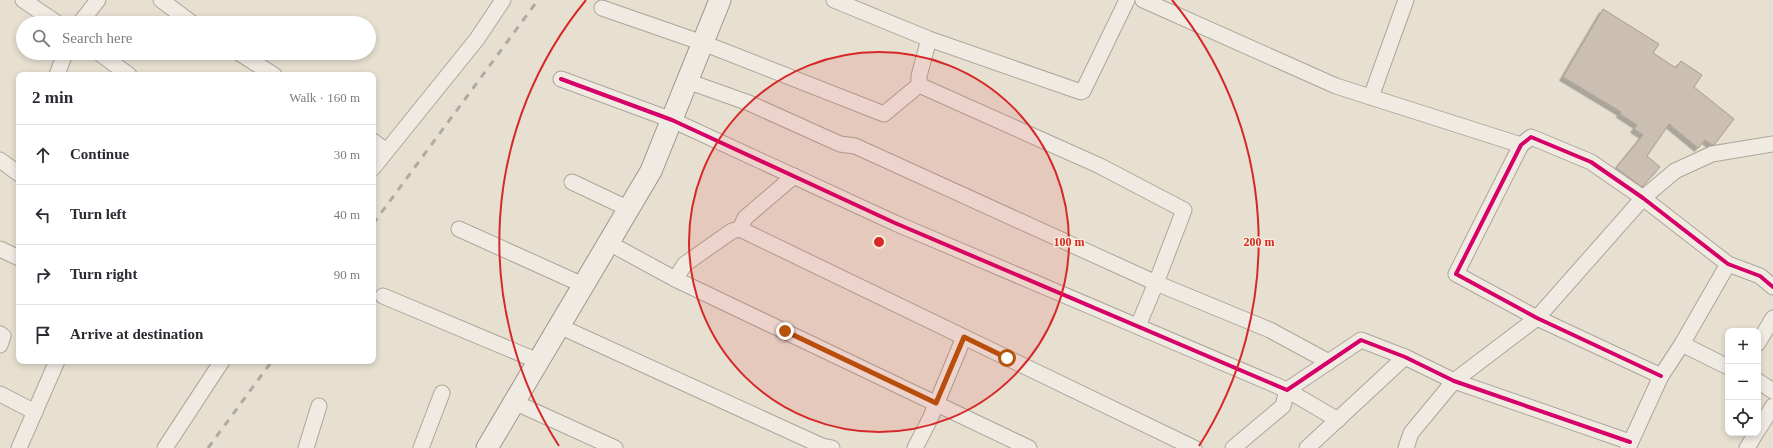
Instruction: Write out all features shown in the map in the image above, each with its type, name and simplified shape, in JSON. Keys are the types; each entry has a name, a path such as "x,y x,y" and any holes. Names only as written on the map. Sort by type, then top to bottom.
{"street":[{"path":"23,0 47,16"},
{"path":"85,16 98,0"},
{"path":"161,0 183,16"},
{"path":"376,164 477,39 503,0"},
{"path":"487,448 651,171 720,0"},
{"path":"834,0 929,39 1083,91 1127,0"},
{"path":"1143,0 1336,86 1520,145"},
{"path":"1371,97 1406,0"},
{"path":"602,8 703,43 884,114 919,85"},
{"path":"919,85 918,76 929,39"},
{"path":"58,72 62,60"},
{"path":"109,60 125,72"},
{"path":"249,60 269,72"},
{"path":"561,79 672,120 895,223 1287,390 1338,420"},
{"path":"688,81 749,103 840,144 855,146 1156,283 1270,330 1329,362"},
{"path":"919,85 1100,166 1184,210 1138,326"},
{"path":"1661,376 1537,318 1456,274 1520,145 1531,137 1591,162 1643,198 1728,264 1760,276 1773,287"},
{"path":"376,143 386,151"},
{"path":"1406,448 1411,433 1454,382 1537,318 1643,198 1675,171 1712,154 1773,144"},
{"path":"0,160 16,172"},
{"path":"740,229 745,218 794,176"},
{"path":"572,182 629,209"},
{"path":"459,228 583,285"},
{"path":"675,279 685,264 732,231 740,229 1194,448"},
{"path":"608,243 675,279 1029,448"},
{"path":"0,249 16,257"},
{"path":"1233,448 1284,406 1287,390 1362,340 1405,358 1454,382 1629,445 1661,376 1682,344 1728,264"},
{"path":"383,296 538,361"},
{"path":"1761,337 1773,318"},
{"path":"559,326 825,447"},
{"path":"0,334 3,336 0,345"},
{"path":"915,448 930,419 964,337"},
{"path":"1682,344 1725,366"},
{"path":"1307,448 1405,358"},
{"path":"19,448 56,364"},
{"path":"165,448 220,364"},
{"path":"1761,383 1773,392"},
{"path":"422,448 442,393"},
{"path":"0,394 35,412"},
{"path":"514,402 615,448"},
{"path":"306,448 319,406"},
{"path":"1761,425 1773,406"},
{"path":"1747,448 1754,436"}],"building":[{"path":"1603,9 1659,44 1653,53 1676,68 1681,61 1702,75 1694,87 1734,119 1714,145 1705,140 1698,148 1669,124 1647,156 1660,167 1642,187 1616,168 1643,135 1634,129 1637,125 1620,114 1621,112 1563,77"}],"railway":[{"path":"376,220 538,0"},
{"path":"208,448 270,364"}],"cycle path":[{"path":"561,79 672,120 895,223 1287,390 1361,340 1405,357 1454,381 1630,442"},
{"path":"1661,376 1537,318 1456,274 1521,145 1531,137 1591,162 1643,198 1728,264 1760,276 1773,287"}],"route":[{"path":"785,331 936,403 964,337 1007,358"}]}
